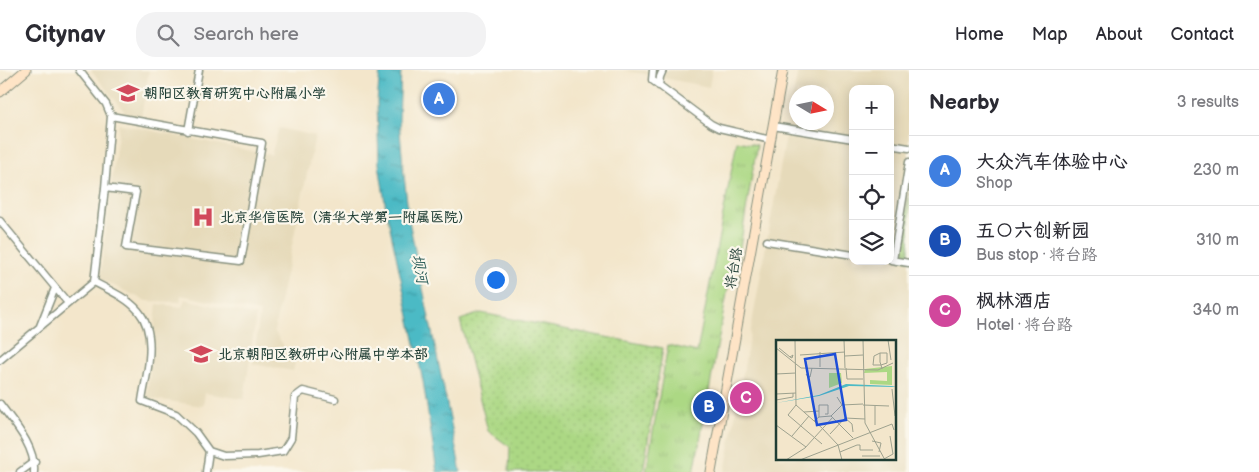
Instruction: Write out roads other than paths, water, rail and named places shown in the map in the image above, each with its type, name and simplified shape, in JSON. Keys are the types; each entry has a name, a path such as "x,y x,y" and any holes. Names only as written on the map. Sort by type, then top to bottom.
{"main road":[{"path":"0,92 26,70"},
{"name":"将台路","path":"711,472 783,70"}],"street":[{"path":"0,360 94,282 111,116 106,104 79,70"},
{"path":"188,131 199,70"},
{"path":"653,70 652,80 711,124 720,128 771,140"},
{"path":"659,86 663,70"},
{"path":"105,188 136,192 126,247 241,261 262,143 111,116"},
{"path":"773,126 849,138"},
{"path":"894,146 909,148"},
{"path":"894,248 909,162"},
{"path":"0,221 68,304"},
{"path":"767,241 849,254"},
{"path":"894,260 909,264"},
{"path":"94,282 124,297 142,313 150,332 149,359 142,400 176,414 196,434 208,451 224,456 283,452 291,438 295,397 304,391 335,399"},
{"path":"39,329 55,288"},
{"path":"0,404 30,448 35,462 34,472"},
{"path":"206,472 208,451"},
{"path":"20,472 35,462"}],"water":[{"path":"380,70 401,70 399,120 409,221 461,472 437,472 423,381 386,209 379,164 377,102"}],"place":[{"name":"朝阳区教育研究中心附属小学","path":"128,93"},
{"name":"大众汽车体验中心","path":"439,99"},
{"name":"北京华信医院（清华大学第一附属医院）","path":"203,217"},
{"name":"北京朝阳区教研中心附属中学本部","path":"201,354"},
{"name":"枫林酒店","path":"746,398"},
{"name":"五〇六创新园","path":"709,407"}],"water label":[{"name":"坝河","path":"420,269"}]}
